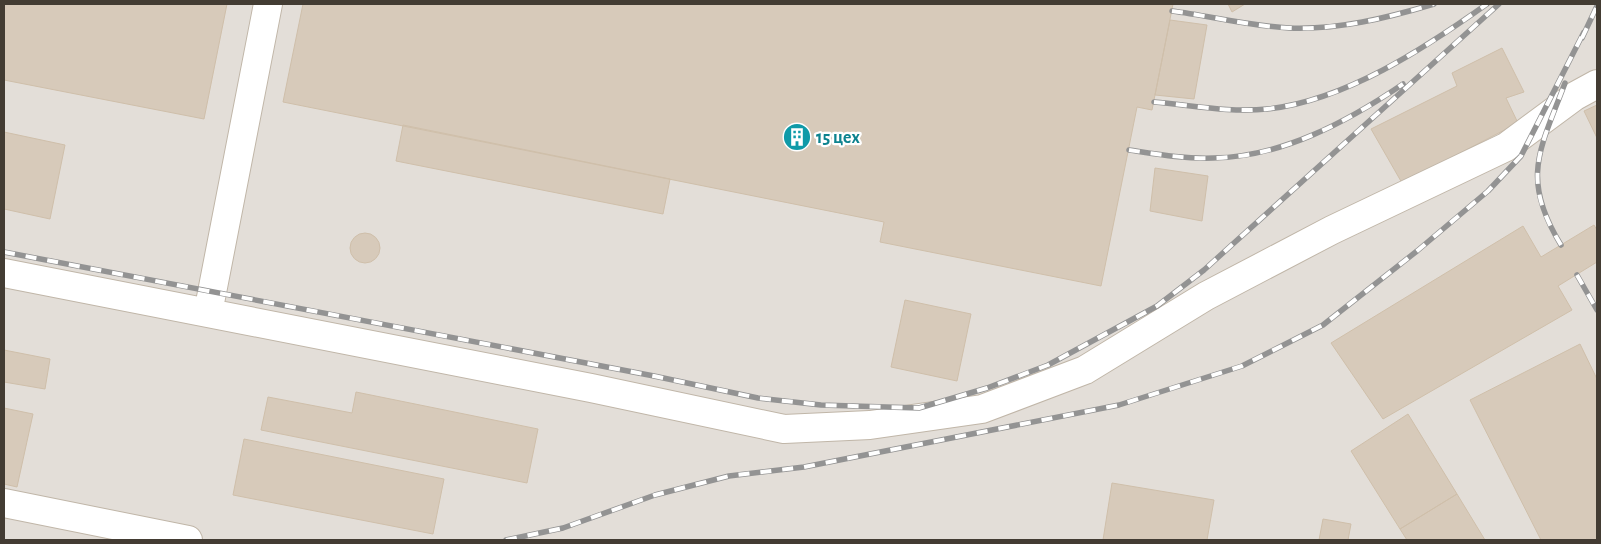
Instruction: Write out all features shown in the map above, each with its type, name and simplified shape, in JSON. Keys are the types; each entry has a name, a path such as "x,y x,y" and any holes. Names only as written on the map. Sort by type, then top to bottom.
{"lane":[{"path":"208,313 268,4"},
{"path":"4,273 591,388 784,429 870,425 982,409 1085,370 1206,296 1332,230 1506,147 1574,96 1597,84"},
{"path":"4,504 188,540"}],"shaded area":[{"path":"4,4 1597,4 1597,540 4,540"}],"building":[{"path":"4,4 227,4 204,119 4,80"},
{"name":"15 цех","path":"303,4 1173,4 1152,110 1137,107 1101,286 880,242 884,222 283,102"},
{"path":"1228,4 1245,4 1232,12"},
{"path":"1170,20 1207,25 1194,99 1155,95"},
{"path":"1502,48 1524,92 1506,98 1518,123 1402,183 1371,129 1457,86 1452,73"},
{"path":"1597,105 1597,138 1584,111"},
{"path":"403,125 670,179 663,214 396,161"},
{"path":"4,132 65,145 50,219 4,209"},
{"path":"1155,168 1208,176 1202,221 1150,211"},
{"path":"1594,225 1597,230 1597,262 1558,286 1572,310 1383,419 1331,343 1523,226 1541,257"},
{"path":"365,233 376,237 380,248 376,259 365,263 354,259 350,248 354,237"},
{"path":"905,300 971,314 957,381 891,367"},
{"path":"1580,344 1597,379 1597,540 1541,540 1470,400"},
{"path":"4,350 50,359 45,389 4,382"},
{"path":"356,392 538,429 527,483 261,430 268,397 352,413"},
{"path":"4,408 33,414 17,487 4,484"},
{"path":"1408,414 1457,494 1400,529 1351,451"},
{"path":"244,439 444,479 433,534 233,495"},
{"path":"1112,483 1214,500 1207,540 1103,540"},
{"path":"1457,494 1485,540 1407,540 1400,529"},
{"path":"1323,519 1351,524 1348,540 1319,540"}],"railway":[{"path":"1172,11 1260,25 1307,28 1362,22 1434,4"},
{"path":"1154,102 1253,110 1296,104 1355,84 1383,70 1437,38 1487,4"},
{"path":"4,252 654,376 758,398 821,405 919,408 987,388 1048,365 1157,306 1204,270 1499,4"},
{"path":"1582,38 1597,6"},
{"path":"506,540 563,528 655,495 729,476 804,467 1119,405 1242,366 1323,325 1417,251 1488,191 1521,156 1584,32"},
{"path":"1561,245 1548,222 1541,201 1538,164 1548,127 1565,83"},
{"path":"1129,150 1191,158 1239,156 1264,151 1289,144 1336,124 1403,84"},
{"path":"1577,275 1597,310"}],"place":[{"name":"15 цех","path":"797,137"}]}
